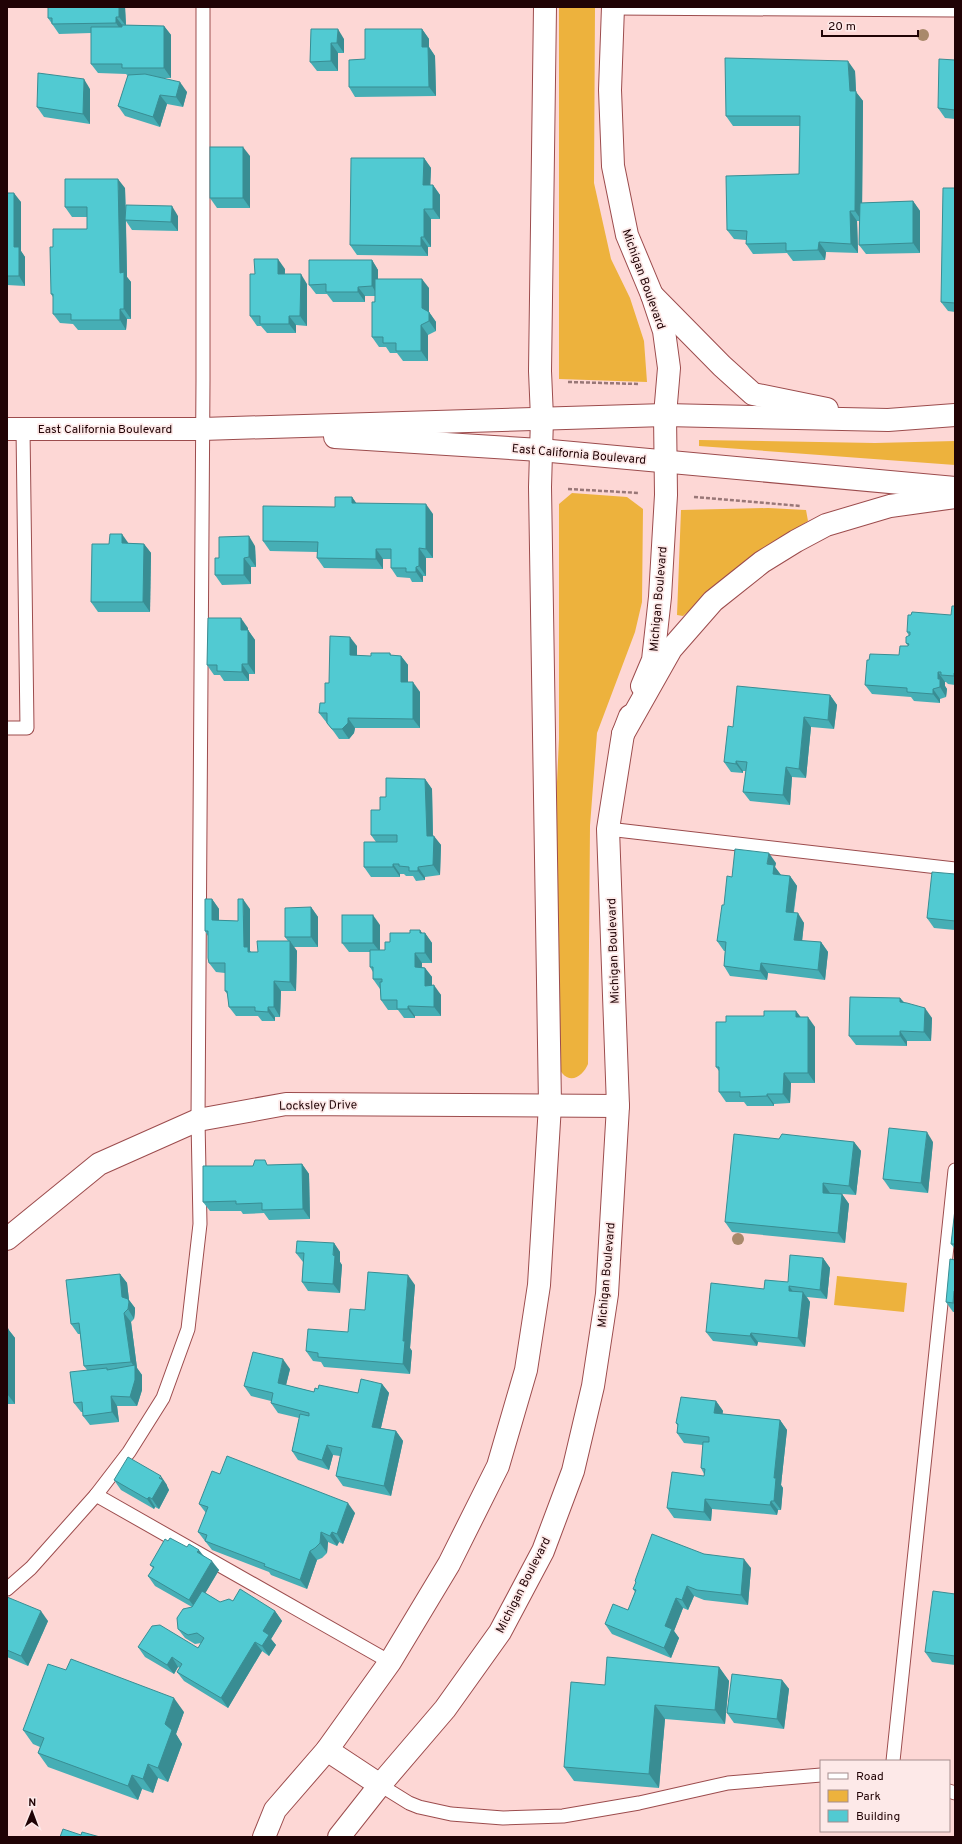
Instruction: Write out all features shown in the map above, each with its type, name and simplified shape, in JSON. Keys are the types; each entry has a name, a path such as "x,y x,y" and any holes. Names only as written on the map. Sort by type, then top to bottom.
{"street":[{"path":"264,1837 275,1810 326,1750 390,1662 449,1564 498,1466 526,1370 539,1285 550,1105 540,450 542,418 540,371 545,7"},
{"name":"Michigan Boulevard","path":"339,1837 380,1785 445,1709 500,1632 543,1551 573,1471 593,1386 607,1294 618,1106 608,829 623,734 653,660 660,597 666,462 665,415 669,368 664,331 652,296 626,235 613,166 610,90 613,8"},
{"path":"652,296 722,366 753,394 892,420 955,415"},
{"name":"East California Boulevard","path":"15,429 202,429 665,415 892,420"},
{"name":"East California Boulevard","path":"202,429 540,450 955,488"},
{"path":"623,734 671,649 713,601 762,562 826,525 890,506 955,497"},
{"name":"Locksley Drive","path":"7,1239 100,1164 198,1120 286,1104 618,1106"},
{"path":"326,1750 380,1785"}],"lane":[{"path":"7,1589 31,1568 96,1495 128,1452 163,1398 188,1329 200,1224 198,1120 203,7"},
{"path":"613,8 955,10"},
{"path":"7,728 27,728 15,429"},
{"path":"608,829 955,869"},
{"path":"893,1760 955,1170"},
{"path":"96,1495 390,1662"},
{"path":"380,1785 409,1803 419,1807 451,1814 503,1818 563,1816 639,1803 728,1783 820,1775"}],"path":[{"path":"565,382 640,384"},
{"path":"561,488 645,493"},
{"path":"689,497 802,506"}],"green space":[{"path":"559,7 595,7 594,183 611,259 630,298 644,341 647,382 559,379"},
{"path":"699,440 875,443 955,441 955,465 699,446"},
{"path":"572,493 627,497 643,509 642,602 635,632 597,733 590,826 588,1064 581,1074 577,1077 570,1078 562,1073 558,1064 555,825 559,739 559,504"},
{"path":"768,508 806,510 808,521 729,576 683,616 677,615 681,510"},
{"path":"837,1276 907,1283 904,1312 834,1305"}],"building":[{"path":"48,7 119,7 119,17 116,17 116,23 52,24 52,18 48,18"},
{"path":"122,25 164,26 164,68 122,68 122,64 91,64 91,27 122,27"},
{"path":"311,29 338,29 337,43 331,43 331,61 310,62"},
{"path":"365,29 422,29 422,47 428,47 429,87 349,87 349,60 365,59"},
{"path":"725,58 848,61 850,91 856,91 855,211 850,211 851,244 819,242 818,250 786,251 786,243 746,244 747,231 727,230 726,176 799,174 800,116 726,116"},
{"path":"939,59 955,60 955,110 938,108"},
{"path":"38,73 84,79 83,114 37,107"},
{"path":"145,74 180,82 176,97 160,95 153,117 118,106 128,75"},
{"path":"210,147 243,147 243,198 210,198"},
{"path":"351,158 424,158 423,185 433,185 433,209 424,209 424,237 421,237 421,246 350,245"},
{"path":"65,179 118,179 120,273 124,272 124,309 120,309 120,320 71,320 71,314 53,314 50,247 53,247 53,229 87,229 87,207 65,207"},
{"path":"943,188 955,188 955,303 941,302"},
{"path":"7,193 14,193 14,247 19,247 19,276 7,276"},
{"path":"913,201 913,243 859,245 860,203"},
{"path":"126,205 172,206 171,222 125,220"},
{"path":"254,259 278,259 278,274 301,274 300,316 289,316 289,324 260,324 260,316 250,316 250,274 255,274"},
{"path":"309,260 372,260 372,286 358,287 358,292 326,292 326,284 309,285"},
{"path":"375,279 422,279 422,308 429,312 429,321 421,325 421,351 396,351 396,343 383,343 383,337 372,337 372,302 375,302"},
{"path":"335,497 352,497 352,503 426,504 426,549 419,548 419,566 416,567 416,572 406,572 406,568 391,568 391,549 376,549 376,559 317,558 318,542 263,541 263,506 335,507"},
{"path":"110,534 122,534 122,543 144,544 143,602 91,602 92,544 109,544"},
{"path":"249,536 249,557 244,558 244,575 215,575 215,558 219,558 219,537"},
{"path":"952,606 955,606 954,676 941,675 941,672 938,672 940,687 933,689 933,694 907,692 907,688 865,685 867,660 869,660 870,654 899,655 900,646 908,646 909,644 906,643 906,637 910,635 910,632 907,632 908,615 911,615 912,612 951,615"},
{"path":"208,618 241,618 241,630 248,630 248,664 242,664 242,672 217,671 217,665 207,665"},
{"path":"330,636 350,637 350,655 371,656 371,653 390,653 390,655 401,656 401,682 413,682 413,719 348,718 348,723 342,729 332,729 327,723 327,713 319,713 320,703 325,703 325,683 329,683"},
{"path":"737,686 830,695 828,720 804,717 799,769 786,767 783,795 743,792 747,762 736,761 736,764 724,762 728,726 733,727"},
{"path":"386,778 425,779 427,836 434,836 433,865 418,867 418,871 409,871 409,867 399,866 399,864 393,864 393,867 364,867 364,842 397,842 397,835 371,835 371,810 380,810 380,797 386,797"},
{"path":"735,849 769,853 767,864 774,865 773,874 790,876 786,912 798,913 794,940 821,942 818,970 761,963 760,971 724,966 726,942 717,941 722,905 724,905 727,876 732,877"},
{"path":"932,872 955,874 955,921 927,918"},
{"path":"205,899 212,899 212,920 238,921 238,899 243,899 244,947 248,947 248,952 258,952 257,941 290,941 290,982 274,981 274,1007 268,1007 268,1012 255,1011 255,1007 229,1007 227,991 225,991 225,963 209,963 208,931 205,931"},
{"path":"311,907 311,937 285,937 285,908"},
{"path":"342,915 373,915 373,943 342,943"},
{"path":"410,930 420,930 420,933 425,933 425,953 415,953 415,967 425,968 425,986 434,985 434,1007 408,1006 408,1009 397,1009 397,1000 381,1000 380,982 382,982 382,979 373,979 373,967 370,967 370,950 385,950 385,942 390,942 390,933 410,933"},
{"path":"850,997 900,998 900,1002 925,1008 924,1032 900,1031 900,1036 849,1036"},
{"path":"764,1011 796,1011 796,1017 808,1017 808,1073 784,1073 783,1094 740,1097 740,1092 719,1092 719,1067 716,1067 716,1022 726,1022 726,1016 764,1016"},
{"path":"889,1128 927,1132 921,1183 883,1179"},
{"path":"734,1134 779,1139 782,1134 854,1142 849,1186 823,1183 823,1193 842,1194 838,1233 725,1222"},
{"path":"255,1160 265,1160 267,1165 302,1164 303,1209 262,1210 262,1203 236,1204 236,1201 203,1202 203,1166 253,1166"},
{"path":"955,1209 955,1244 951,1244"},
{"path":"297,1241 334,1243 333,1255 335,1256 333,1284 302,1282 304,1253 296,1253"},
{"path":"790,1255 823,1258 820,1290 789,1286 789,1291 803,1292 798,1338 751,1333 750,1336 706,1332 711,1283 764,1289 765,1280 788,1282"},
{"path":"950,1259 955,1260 955,1291 953,1303 946,1302"},
{"path":"368,1272 408,1275 403,1341 405,1341 403,1364 318,1357 318,1353 306,1351 308,1329 348,1332 350,1309 365,1310"},
{"path":"120,1274 122,1297 128,1299 129,1302 128,1309 124,1313 131,1362 84,1366 79,1323 71,1324 66,1280"},
{"path":"8,1329 8,1395 7,1395"},
{"path":"253,1352 283,1359 278,1383 314,1392 315,1388 318,1389 319,1385 358,1393 361,1379 382,1384 372,1427 396,1431 384,1486 336,1476 342,1448 327,1445 322,1460 292,1451 300,1414 309,1416 309,1413 271,1403 273,1393 244,1386"},
{"path":"135,1365 135,1380 130,1397 111,1396 112,1412 83,1416 82,1402 74,1403 70,1372 107,1368 107,1370"},
{"path":"681,1397 716,1401 714,1413 780,1420 774,1478 776,1478 774,1501 771,1501 770,1505 705,1499 704,1512 667,1508 672,1472 704,1476 705,1469 701,1468 703,1442 709,1442 709,1437 677,1433 678,1424 676,1423"},
{"path":"227,1456 348,1503 337,1534 332,1532 330,1536 321,1532 320,1543 310,1551 300,1580 264,1566 265,1564 205,1541 207,1535 198,1532 208,1507 199,1504 212,1471 220,1474"},
{"path":"128,1457 161,1476 159,1478 163,1480 152,1499 149,1497 147,1499 114,1480"},
{"path":"652,1534 704,1554 744,1559 741,1595 697,1590 687,1586 682,1600 676,1598 665,1626 672,1629 664,1648 605,1624 613,1604 628,1610 636,1590 633,1589 636,1582 635,1581"},
{"path":"170,1538 187,1547 189,1544 199,1550 197,1552 212,1561 189,1600 148,1576 154,1567 150,1565 165,1539 168,1541"},
{"path":"240,1589 275,1611 263,1631 269,1635 262,1646 255,1642 221,1698 177,1672 182,1664 172,1657 167,1665 138,1647 152,1626 160,1625 198,1648 204,1638 197,1633 188,1635 178,1629 177,1618 183,1609 192,1607 202,1591 220,1602 229,1599 233,1601"},
{"path":"933,1591 955,1594 955,1656 925,1652"},
{"path":"7,1597 41,1611 21,1656 7,1650"},
{"path":"607,1657 719,1667 715,1710 655,1705 649,1774 564,1767 571,1682 605,1685"},
{"path":"71,1659 174,1698 165,1724 172,1730 158,1768 148,1764 143,1779 132,1775 128,1786 38,1753 44,1738 23,1730 48,1664 66,1670"},
{"path":"732,1674 782,1680 777,1719 727,1713"},
{"path":"63,1829 81,1835 82,1832 100,1837 60,1837"}]}
